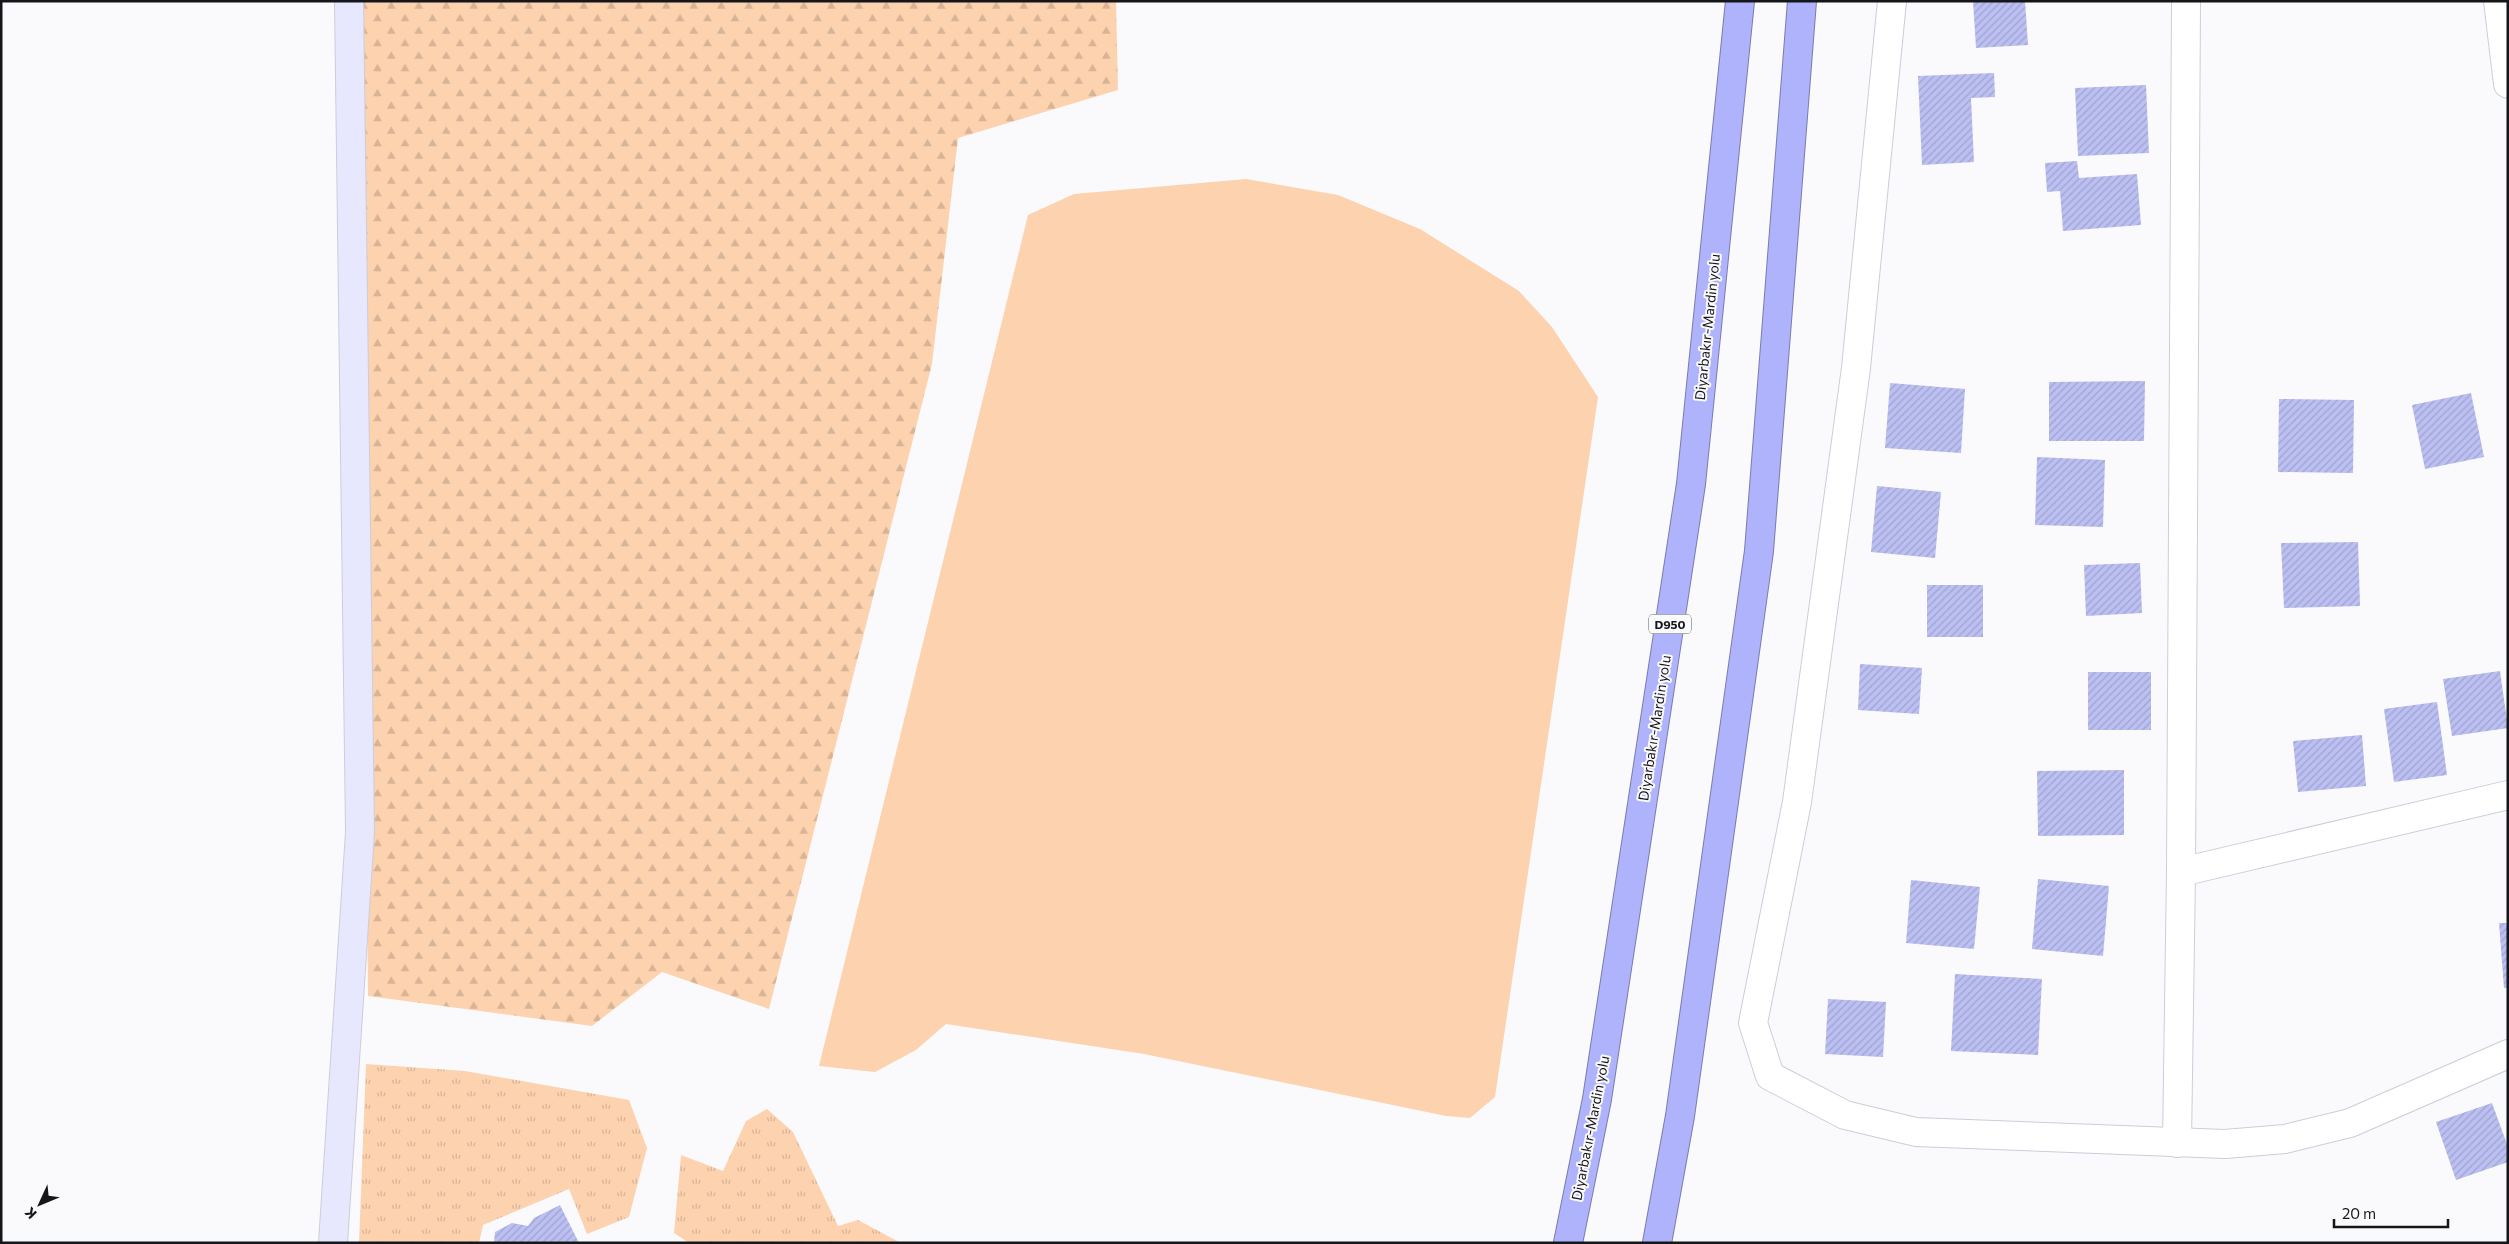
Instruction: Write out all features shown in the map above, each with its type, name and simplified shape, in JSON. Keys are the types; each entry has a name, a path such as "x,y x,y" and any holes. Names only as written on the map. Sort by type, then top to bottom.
{"highway":[{"name":"Diyarbakır-Mardin yolu","path":"1568,1243 1598,1099 1691,484 1740,1"},
{"path":"1657,1243 1680,1116 1759,551 1802,1"}],"street":[{"path":"333,1243 360,832 349,1"},
{"path":"1892,1 1852,397 1797,802 1753,1023 1770,1076 1845,1115 1916,1132 2225,1144 2285,1139 2350,1123 2508,1054"},
{"path":"2177,1143 2182,872 2186,1"},
{"path":"2498,1 2508,84"},
{"path":"2182,872 2508,795"}],"green space":[{"path":"364,1 1116,1 1118,90 958,138 932,364 769,1009 662,972 592,1026 368,996 359,76"},
{"path":"1246,179 1338,195 1420,229 1519,291 1552,327 1598,397 1495,1097 1470,1118 1446,1116 1144,1054 946,1024 916,1050 875,1072 819,1066 1028,215 1074,194"},
{"path":"366,1064 465,1071 629,1100 647,1148 629,1217 587,1234 569,1189 483,1225 479,1243 359,1243"},
{"path":"767,1109 793,1132 838,1226 858,1220 901,1243 689,1243 674,1233 681,1155 723,1171 746,1121"}],"building":[{"path":"1973,1 2025,1 2028,45 1976,48"},
{"path":"1994,73 1995,97 1971,98 1974,162 1922,165 1918,76"},
{"path":"2146,85 2149,153 2078,156 2075,88"},
{"path":"2077,161 2079,178 2137,174 2141,225 2063,231 2060,191 2047,192 2045,163"},
{"path":"2145,381 2144,441 2049,441 2049,382"},
{"path":"1890,383 1965,389 1961,453 1885,448"},
{"path":"2471,393 2484,457 2425,469 2412,405"},
{"path":"2279,399 2354,400 2353,473 2278,472"},
{"path":"2037,457 2105,460 2103,527 2035,525"},
{"path":"1877,486 1941,492 1935,558 1871,552"},
{"path":"2358,542 2360,606 2284,608 2281,543"},
{"path":"2140,563 2142,613 2086,616 2084,565"},
{"path":"1927,585 1983,585 1983,637 1927,637"},
{"path":"1860,664 1922,668 1919,714 1858,710"},
{"path":"2500,671 2508,728 2452,736 2443,679"},
{"path":"2088,672 2151,672 2151,730 2088,730"},
{"path":"2437,702 2447,775 2394,782 2384,709"},
{"path":"2362,735 2366,786 2298,792 2293,741"},
{"path":"2124,770 2124,835 2038,836 2037,771"},
{"path":"2038,879 2109,886 2103,956 2032,949"},
{"path":"1911,880 1980,887 1974,949 1906,943"},
{"path":"2499,923 2508,923 2508,988 2504,988"},
{"path":"1955,974 2042,979 2038,1055 1951,1051"},
{"path":"1828,999 1886,1002 1883,1057 1825,1054"},
{"path":"2492,1103 2508,1147 2508,1162 2456,1180 2436,1122"},
{"path":"560,1205 579,1243 494,1243 495,1232 512,1223 528,1226 534,1218"}]}
